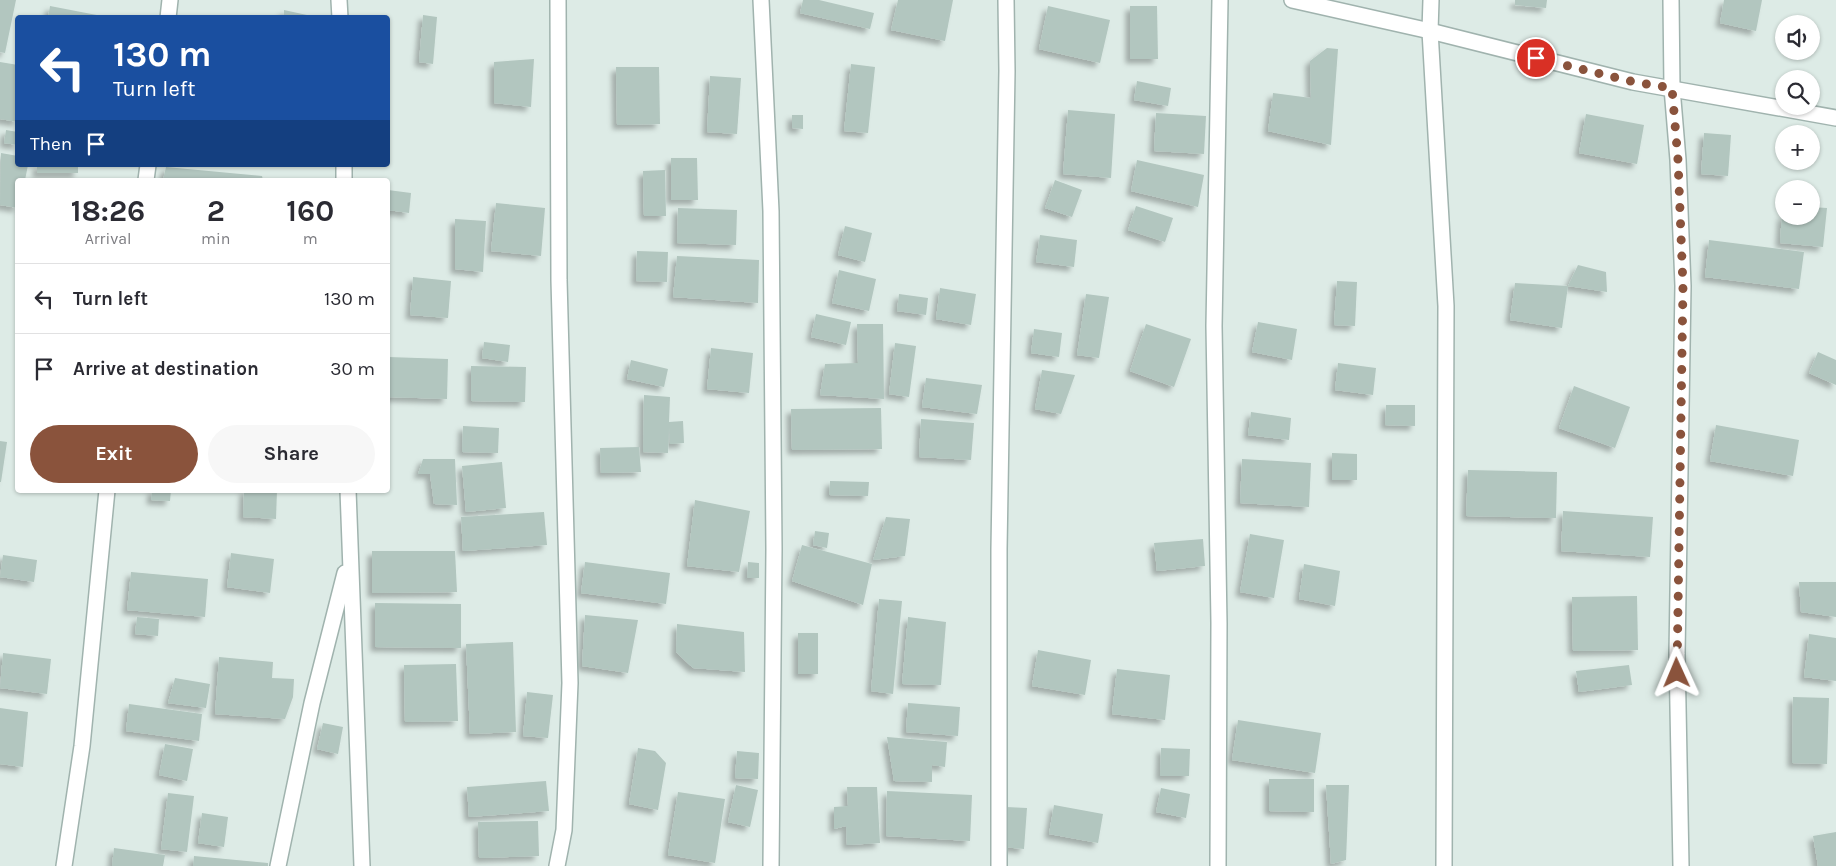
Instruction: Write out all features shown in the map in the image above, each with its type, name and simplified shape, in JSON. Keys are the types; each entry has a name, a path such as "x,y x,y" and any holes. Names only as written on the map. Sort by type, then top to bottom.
{"street":[{"path":"168,15 170,0"},
{"path":"339,0 340,15"},
{"path":"558,0 559,280 570,683 564,830 558,866"},
{"path":"761,0 771,211 774,549 771,866"},
{"path":"999,866 1000,549 1007,71 1006,0"},
{"path":"1218,866 1219,623 1214,326 1220,0"},
{"path":"1292,0 1430,31 1598,73 1836,118"},
{"path":"1431,0 1430,31 1446,306 1444,866"},
{"path":"1671,0 1672,88 1678,160 1683,286 1677,654 1681,866"},
{"path":"64,866 82,746 107,493"},
{"path":"348,493 362,866"},
{"path":"278,866 312,703 349,557"}],"building":[{"path":"0,0 16,0 5,53 0,52"},
{"path":"803,0 819,0 874,13 870,29 800,13"},
{"path":"898,0 953,0 945,41 891,30"},
{"path":"1515,0 1547,0 1546,8 1515,5"},
{"path":"1724,0 1762,0 1756,31 1720,23"},
{"path":"50,6 97,15 48,15"},
{"path":"1048,6 1110,20 1100,63 1039,49"},
{"path":"1130,6 1157,6 1158,59 1130,59"},
{"path":"284,10 307,15 284,15"},
{"path":"423,15 437,17 433,64 419,62"},
{"path":"1327,48 1338,49 1331,145 1268,131 1273,93 1311,98 1310,61"},
{"path":"534,59 531,107 494,103 494,62"},
{"path":"0,62 15,64 15,122 0,119"},
{"path":"851,64 875,67 868,133 844,131"},
{"path":"616,67 659,67 660,124 617,125"},
{"path":"710,76 741,78 737,134 707,132"},
{"path":"1137,81 1171,88 1168,106 1134,100"},
{"path":"1068,110 1115,114 1111,178 1063,174"},
{"path":"1156,113 1206,116 1204,154 1154,151"},
{"path":"1586,114 1644,125 1637,164 1579,153"},
{"path":"792,115 803,115 803,129 792,128"},
{"path":"6,130 15,132 15,145 4,143"},
{"path":"1704,133 1731,135 1728,176 1701,174"},
{"path":"1,153 15,155 15,167 28,167 25,178 15,178 15,208 0,205"},
{"path":"671,158 697,158 698,200 671,200"},
{"path":"1137,160 1204,175 1198,207 1131,191"},
{"path":"37,167 78,167 78,173 37,173"},
{"path":"166,167 262,176 262,178 163,178"},
{"path":"665,170 666,216 644,216 643,171"},
{"path":"1055,180 1082,190 1072,217 1045,208"},
{"path":"390,190 411,193 409,213 390,210"},
{"path":"496,203 545,208 541,256 491,251"},
{"path":"1136,206 1173,218 1165,242 1128,230"},
{"path":"678,208 737,210 736,245 677,243"},
{"path":"1820,208 1827,208 1823,247 1780,243 1781,225 1820,225"},
{"path":"455,219 486,221 483,272 455,269"},
{"path":"845,226 872,233 865,262 838,255"},
{"path":"1040,235 1077,240 1074,267 1036,262"},
{"path":"1709,240 1804,252 1799,289 1705,277"},
{"path":"637,251 668,252 667,282 636,281"},
{"path":"677,256 759,260 758,303 673,297"},
{"path":"1578,265 1606,272 1607,292 1568,286"},
{"path":"839,270 876,279 869,311 832,303"},
{"path":"413,277 451,281 448,318 410,315"},
{"path":"1337,281 1357,282 1355,326 1334,325"},
{"path":"1515,283 1568,286 1562,328 1510,320"},
{"path":"940,288 976,294 971,325 936,319"},
{"path":"899,294 928,298 926,315 897,311"},
{"path":"1086,294 1109,297 1099,358 1077,355"},
{"path":"816,314 851,322 846,345 811,337"},
{"path":"1258,322 1297,329 1292,360 1252,352"},
{"path":"857,324 883,324 884,399 820,395 825,364 858,363"},
{"path":"1146,324 1191,339 1174,387 1130,371"},
{"path":"1034,329 1062,333 1059,357 1031,353"},
{"path":"484,342 510,345 508,362 482,358"},
{"path":"895,343 916,346 909,397 889,394"},
{"path":"711,348 753,353 749,393 707,389"},
{"path":"1818,352 1836,360 1836,385 1809,373"},
{"path":"390,357 448,359 447,399 390,397"},
{"path":"631,360 668,369 664,387 627,379"},
{"path":"1338,363 1376,368 1373,395 1335,390"},
{"path":"471,366 526,367 525,402 471,401"},
{"path":"1042,370 1075,375 1061,414 1035,409"},
{"path":"926,378 982,385 977,414 922,407"},
{"path":"1574,386 1630,407 1615,448 1559,428"},
{"path":"644,395 670,397 669,422 683,421 684,443 670,444 669,427 668,453 643,452"},
{"path":"1386,405 1415,405 1415,426 1385,425"},
{"path":"881,408 882,449 792,450 791,409"},
{"path":"1251,412 1291,418 1289,440 1248,435"},
{"path":"921,419 974,423 971,460 919,457"},
{"path":"1716,425 1799,440 1793,476 1710,461"},
{"path":"463,426 499,428 498,453 462,452"},
{"path":"0,441 7,442 1,482 0,482"},
{"path":"639,447 641,472 601,473 600,448"},
{"path":"1332,453 1357,454 1357,480 1332,480"},
{"path":"423,459 455,459 457,505 434,504 430,474 418,474"},
{"path":"1242,459 1311,463 1309,507 1240,503"},
{"path":"502,462 506,508 466,512 462,466"},
{"path":"1468,470 1557,472 1556,518 1466,516"},
{"path":"830,481 869,482 868,496 829,495"},
{"path":"152,493 171,493 170,501 151,500"},
{"path":"244,493 277,493 276,519 243,517"},
{"path":"695,500 750,511 739,572 687,566"},
{"path":"1563,511 1653,517 1650,557 1561,551"},
{"path":"544,512 547,545 463,551 461,517"},
{"path":"886,517 910,519 905,556 873,560"},
{"path":"815,531 829,533 827,548 813,545"},
{"path":"1250,534 1284,540 1274,598 1240,592"},
{"path":"1203,539 1205,566 1157,571 1154,543"},
{"path":"802,545 872,564 863,605 792,581"},
{"path":"372,551 455,551 457,592 372,593"},
{"path":"231,553 274,559 270,593 227,587"},
{"path":"3,555 37,560 34,582 0,577"},
{"path":"585,562 670,573 666,604 581,593"},
{"path":"748,562 759,563 759,578 747,578"},
{"path":"1304,564 1340,571 1335,606 1299,599"},
{"path":"131,572 208,579 205,617 127,610"},
{"path":"1799,582 1836,582 1836,617 1801,612"},
{"path":"1637,596 1638,650 1573,651 1572,597"},
{"path":"879,599 902,601 893,694 871,691"},
{"path":"375,603 461,604 461,648 375,647"},
{"path":"585,615 638,620 628,673 582,666"},
{"path":"137,617 159,619 158,636 135,634"},
{"path":"908,617 946,622 941,685 902,684"},
{"path":"677,624 744,632 745,672 693,668 676,652"},
{"path":"798,633 818,633 818,674 798,674"},
{"path":"1809,634 1836,638 1836,681 1804,677"},
{"path":"513,642 516,732 470,734 466,644"},
{"path":"1038,650 1091,660 1085,695 1032,686"},
{"path":"3,653 51,659 47,694 0,688"},
{"path":"219,657 273,662 272,678 294,679 293,697 285,719 215,714"},
{"path":"456,664 458,721 405,722 404,665"},
{"path":"1629,665 1632,685 1579,692 1576,671"},
{"path":"1117,669 1170,675 1165,720 1112,714"},
{"path":"175,678 210,684 206,708 168,703"},
{"path":"527,692 553,695 548,738 523,736"},
{"path":"1793,697 1829,698 1827,764 1792,763"},
{"path":"908,703 960,707 958,736 906,732"},
{"path":"129,704 202,714 199,741 126,731"},
{"path":"0,708 28,712 23,767 0,764"},
{"path":"1238,720 1321,733 1315,773 1232,760"},
{"path":"323,723 343,727 338,754 317,749"},
{"path":"887,737 947,742 945,767 932,765 932,782 894,781"},
{"path":"165,744 193,749 187,781 159,775"},
{"path":"638,748 655,751 666,763 658,810 629,804"},
{"path":"1161,748 1190,749 1189,776 1160,776"},
{"path":"737,751 759,753 758,779 735,778"},
{"path":"1269,779 1314,779 1314,812 1269,811"},
{"path":"546,781 549,811 469,817 467,787"},
{"path":"736,785 758,790 750,827 728,822"},
{"path":"1326,785 1349,785 1346,860 1331,864"},
{"path":"847,787 877,787 880,843 847,845 846,826 834,829 834,807 848,806"},
{"path":"1161,788 1190,794 1186,818 1156,812"},
{"path":"887,791 972,795 970,841 886,836"},
{"path":"678,792 725,799 715,863 668,855"},
{"path":"168,793 194,796 187,852 161,849"},
{"path":"1054,805 1103,814 1098,843 1049,834"},
{"path":"1006,807 1027,808 1024,849 1003,847"},
{"path":"202,813 228,817 224,847 198,843"},
{"path":"538,821 539,856 479,858 478,822"},
{"path":"1836,832 1836,866 1818,866 1813,836"},
{"path":"114,848 165,855 163,866 112,866"},
{"path":"194,856 268,863 268,866 193,866"}],"route":[{"path":"1536,58 1634,82 1672,88 1678,160 1683,286 1677,673"}]}
